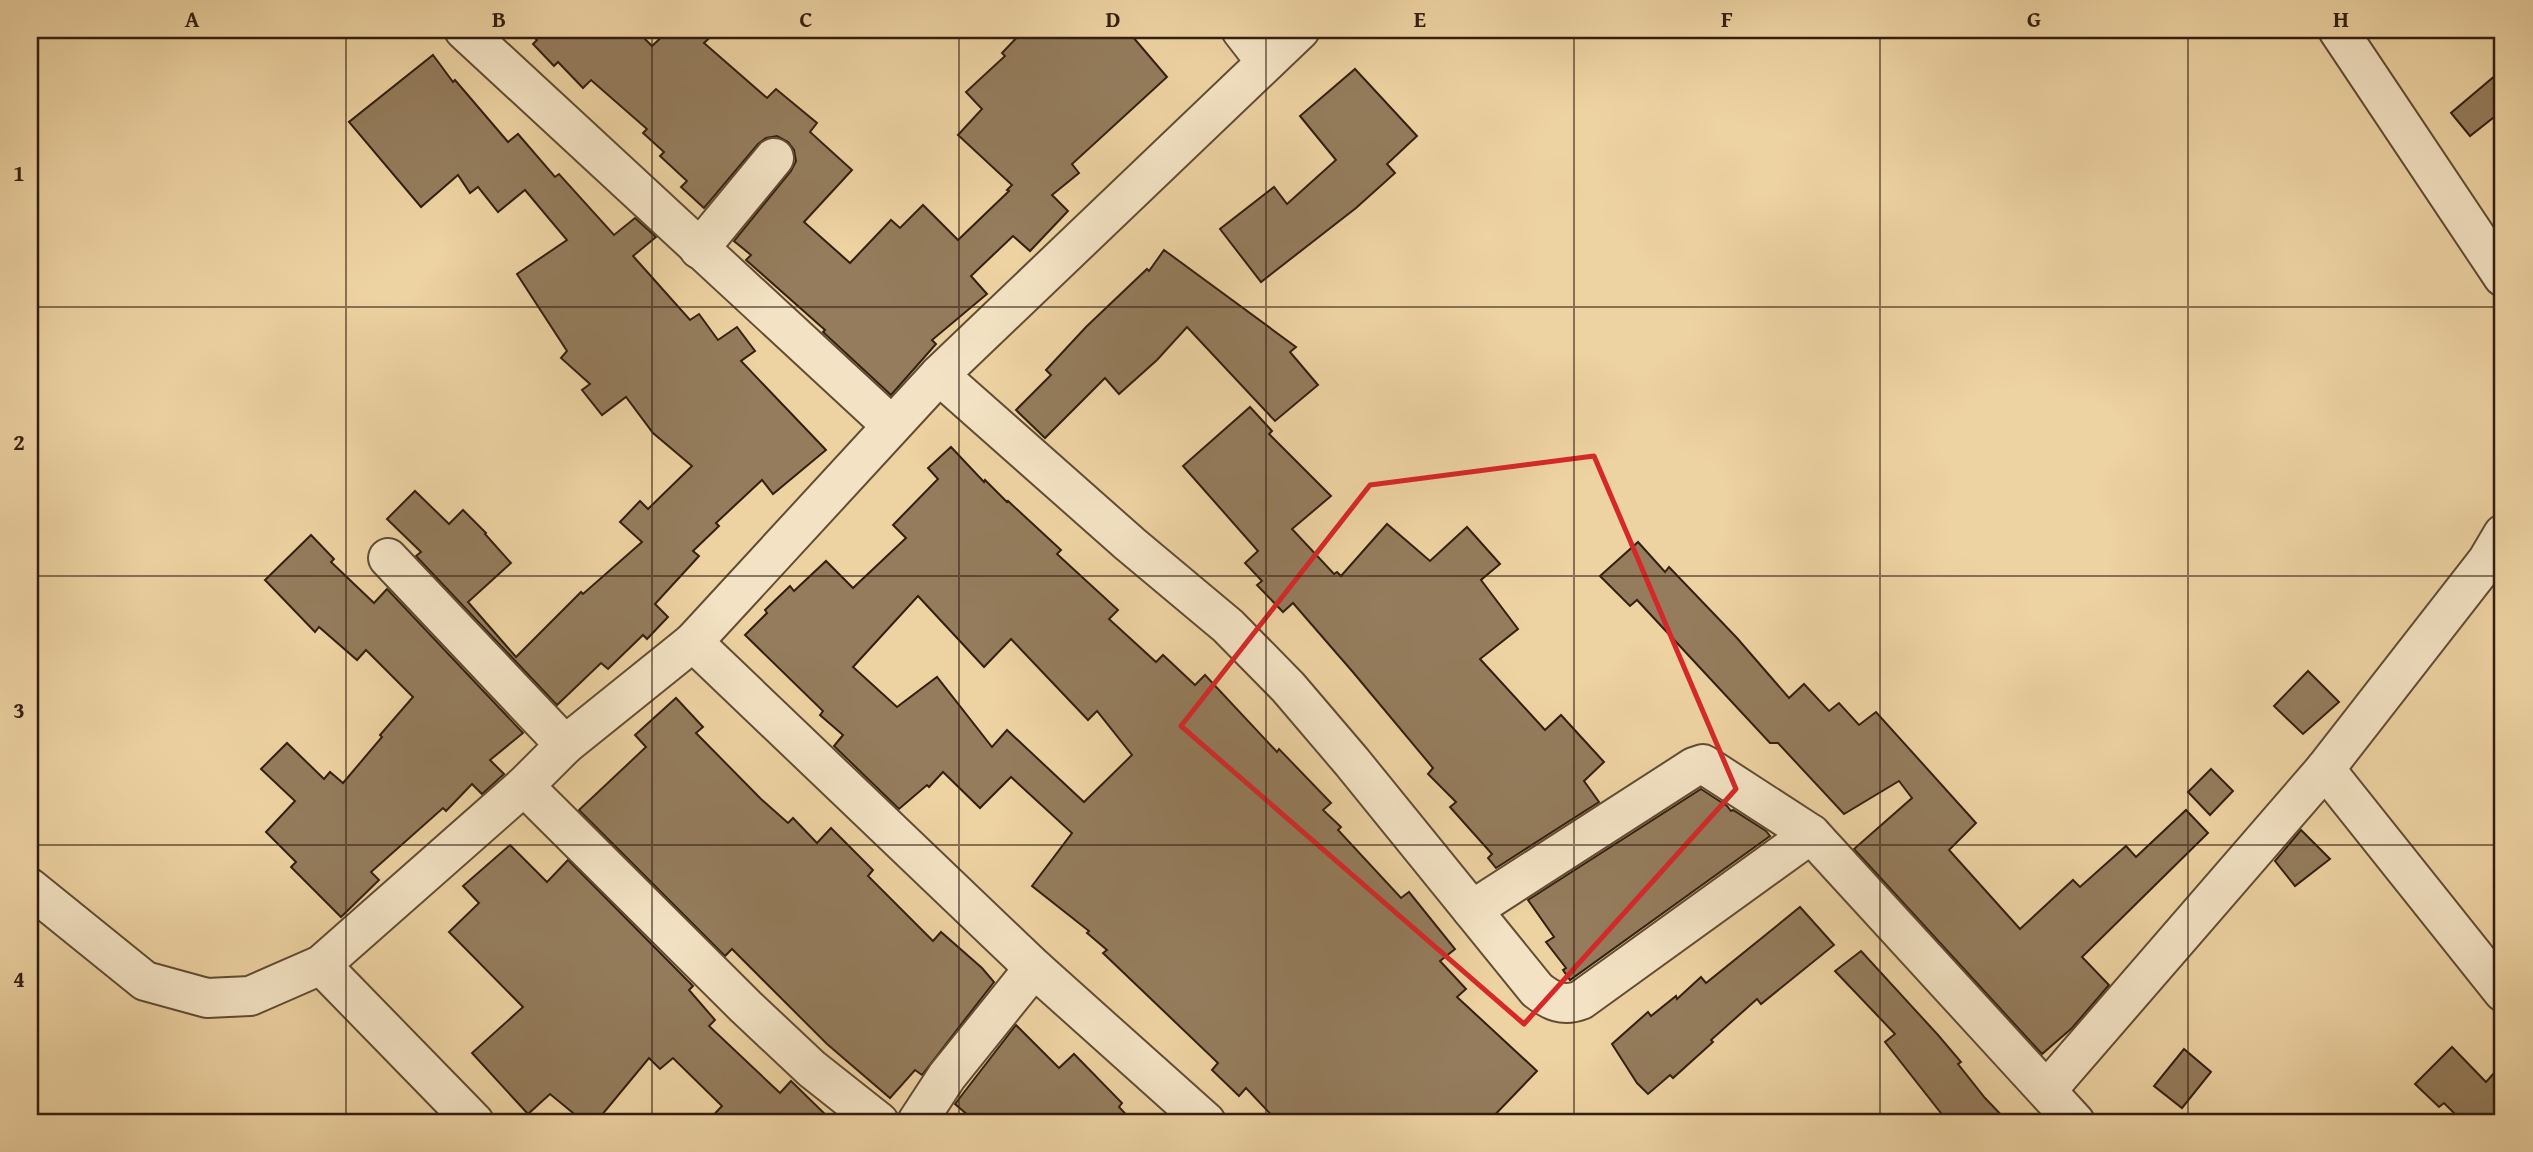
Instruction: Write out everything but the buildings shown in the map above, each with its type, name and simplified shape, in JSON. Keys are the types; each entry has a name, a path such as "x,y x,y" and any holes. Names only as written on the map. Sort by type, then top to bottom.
{"street":[{"path":"464,30 891,425"},
{"path":"1241,30 1265,61"},
{"path":"30,888 145,981 207,998 250,996 321,965 524,786 565,745 693,642 939,375 1300,30"},
{"path":"2338,30 2503,277"},
{"path":"698,249 774,158"},
{"path":"939,375 1129,544 1228,625 1296,697 1537,990 1548,999 1570,1005 1581,1000 1811,834"},
{"path":"2047,1090 2325,769 2487,561 2503,534"},
{"path":"388,558 565,745"},
{"path":"693,642 1034,968 1206,1122"},
{"path":"1472,910 1703,764 1811,834 2075,1122"},
{"path":"2325,769 2503,992"},
{"path":"524,786 811,1069 879,1122"},
{"path":"321,965 474,1122"},
{"path":"917,1122 947,1076 1034,968"}],"highlighted area":[{"path":"1594,456 1736,789 1524,1024 1181,726 1370,485"}]}
